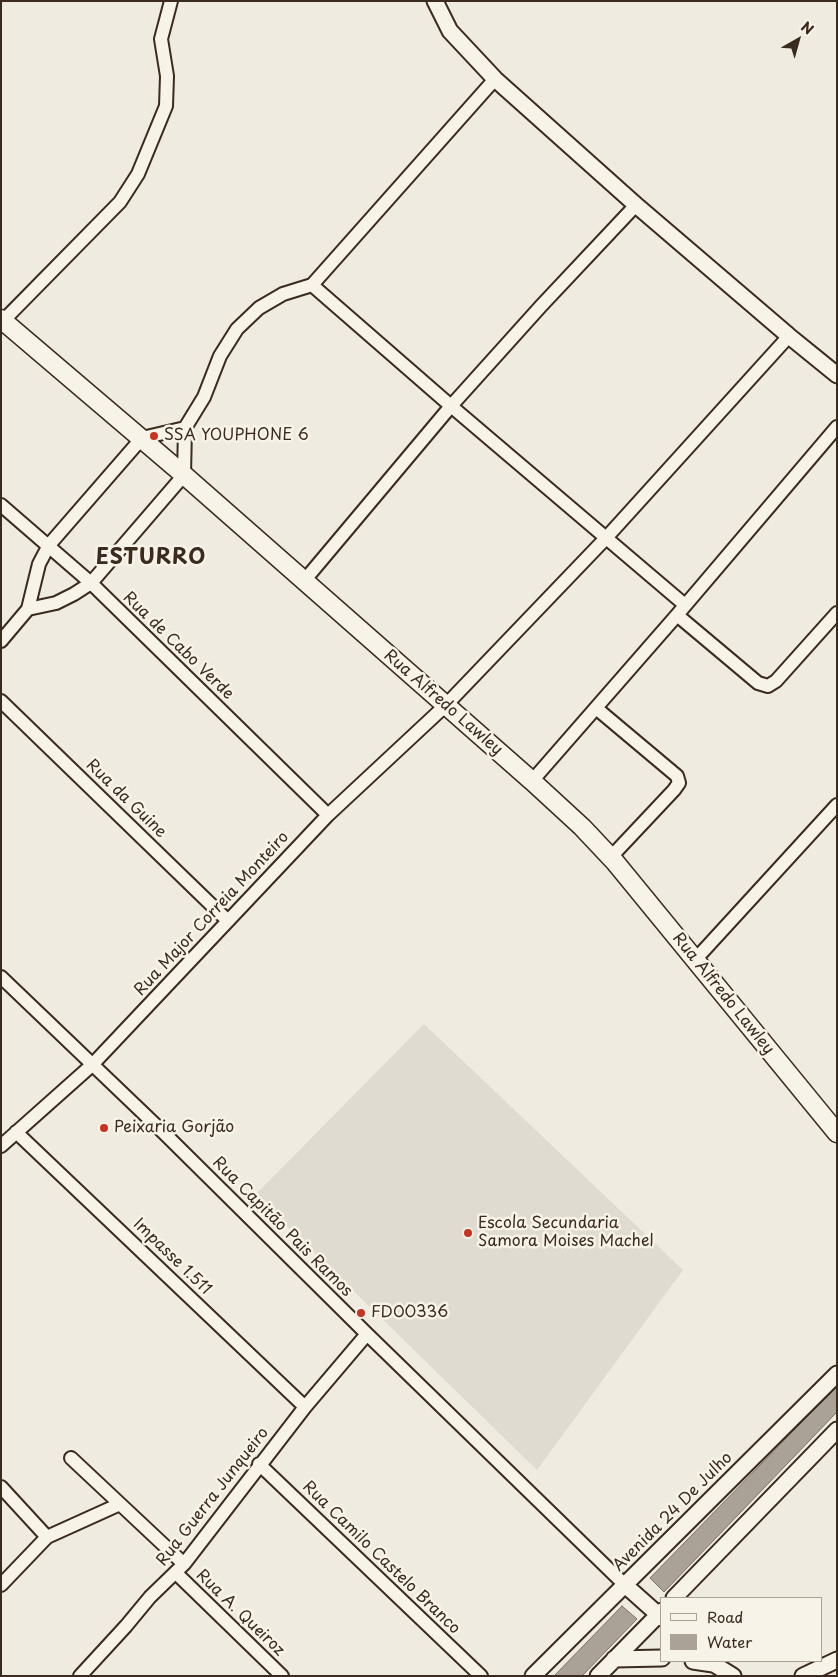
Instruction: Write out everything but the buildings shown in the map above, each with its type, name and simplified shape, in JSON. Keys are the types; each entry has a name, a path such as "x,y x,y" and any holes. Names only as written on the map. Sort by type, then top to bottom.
{"main road":[{"name":"Rua Alfredo Lawley","path":"2,321 142,438 582,827 611,857 837,1133"}],"street":[{"path":"2,321 120,202 138,174 166,106 167,76 161,39 171,1"},
{"path":"435,1 450,31 495,79 636,204 837,375"},
{"path":"28,609 56,603 91,583 184,475 185,428 204,397 220,356 238,329 258,308 283,294 312,285 495,79"},
{"path":"304,581 451,406 636,204"},
{"path":"312,285 606,538 758,683 768,686 776,681 837,613"},
{"name":"Rua Major Correia Monteiro","path":"1,1146 92,1065 328,815 446,705 606,538 789,336"},
{"path":"532,781 681,610 837,426"},
{"path":"1,641 28,609 39,564 49,546 142,438 185,428"},
{"name":"Rua de Cabo Verde","path":"1,505 91,583 328,815"},
{"name":"Rua da Guine","path":"1,701 228,921"},
{"path":"596,708 676,776 679,783 611,857"},
{"path":"695,960 837,805"},
{"name":"Rua Capitão Pais Ramos","path":"1,977 164,1132 367,1334 625,1585"},
{"name":"Impasse 1.511","path":"16,1132 305,1407"},
{"name":"Rua Guerra Junqueiro","path":"83,1675 150,1597 180,1568 259,1464 367,1334"},
{"name":"Avenida 24 De Julho","path":"534,1676 837,1374"},
{"path":"675,1597 837,1430"},
{"name":"Rua A. Queiroz","path":"71,1458 120,1504 282,1676"},
{"name":"Rua Camilo Castelo Branco","path":"259,1464 481,1676"},
{"path":"1,1487 48,1537"},
{"path":"1,1585 48,1537 120,1504"},
{"path":"598,1676 660,1615 625,1585"},
{"path":"614,1659 660,1658"},
{"path":"803,1676 837,1660"},
{"path":"711,1662 733,1676"}],"shaded area":[{"name":"Escola Secundaria Samora Moises Machel","path":"424,1024 683,1270 537,1470 255,1195"}],"water":[{"path":"837,1386 837,1412 664,1592 650,1578"},
{"path":"622,1606 637,1619 582,1676 554,1676"}],"place":[{"name":"SSA YOUPHONE 6","path":"154,436"},
{"name":"Peixaria Gorjão","path":"104,1128"},
{"name":"Escola Secundaria Samora Moises Machel","path":"468,1233"},
{"name":"FD00336","path":"361,1313"}],"district":[{"name":"ESTURRO","path":"151,558"}]}
